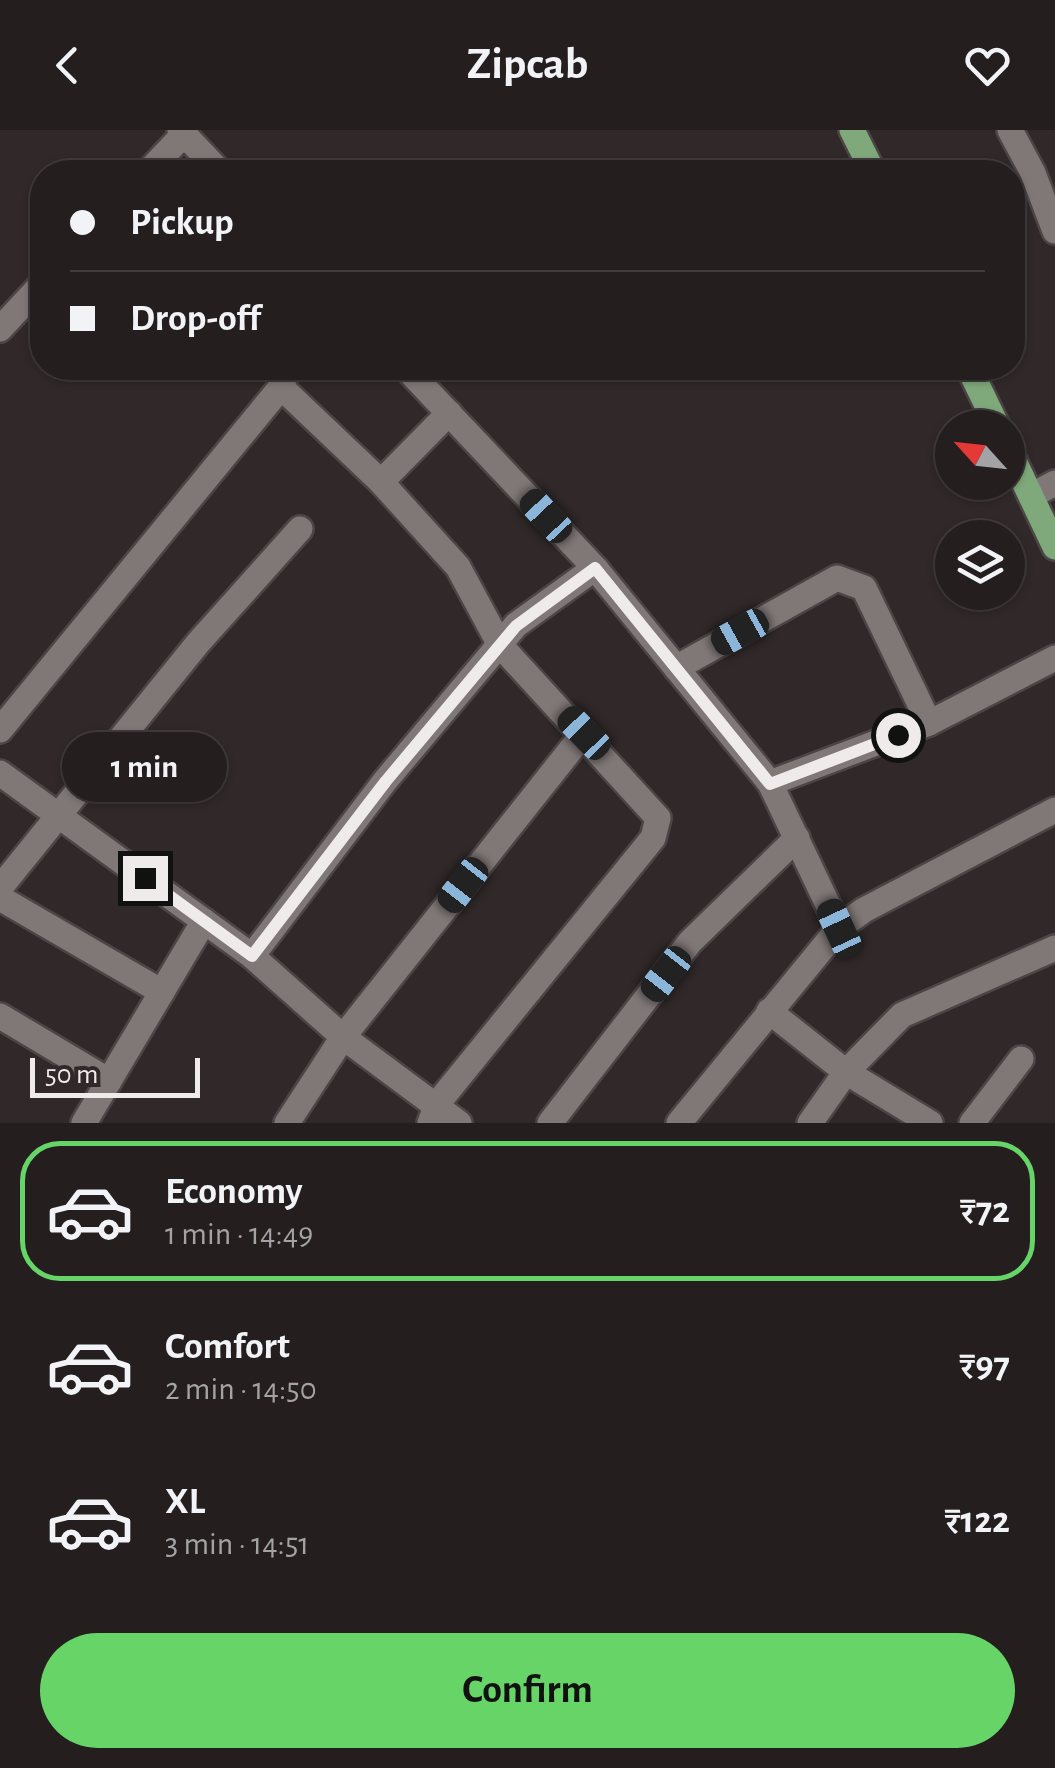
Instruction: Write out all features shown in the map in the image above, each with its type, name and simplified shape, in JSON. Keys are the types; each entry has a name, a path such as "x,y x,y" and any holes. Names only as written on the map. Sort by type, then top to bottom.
{"main road":[{"path":"852,130 867,160"},
{"path":"975,380 989,410"},
{"path":"1025,485 1055,547"}],"street":[{"path":"1010,130 1034,173 1055,231"},
{"path":"158,160 182,132 209,160"},
{"path":"0,330 30,297"},
{"path":"0,730 282,380"},
{"path":"287,380 458,567 500,644 658,818 658,831 434,1114"},
{"path":"417,380 595,568 770,784 839,928"},
{"path":"380,482 449,413"},
{"path":"1030,496 1055,484"},
{"path":"0,888 198,642 300,529"},
{"path":"252,956 386,781 500,644 516,626 595,568"},
{"path":"676,668 837,578 849,580 864,588 930,723"},
{"path":"770,784 930,723 1055,658"},
{"path":"287,1123 343,1036 584,733"},
{"path":"0,773 252,956 434,1114 459,1123"},
{"path":"679,1123 839,928 864,910 1055,810"},
{"path":"550,1123 690,942 797,838"},
{"path":"0,898 162,992"},
{"path":"84,1123 204,921"},
{"path":"810,1123 846,1072 902,1015 1055,948"},
{"path":"768,1012 846,1072 930,1123"},
{"path":"0,1016 109,1081"},
{"path":"972,1123 1022,1059"}],"route":[{"path":"145,878 252,956 386,781 516,626 595,568 770,784 898,735"}]}
